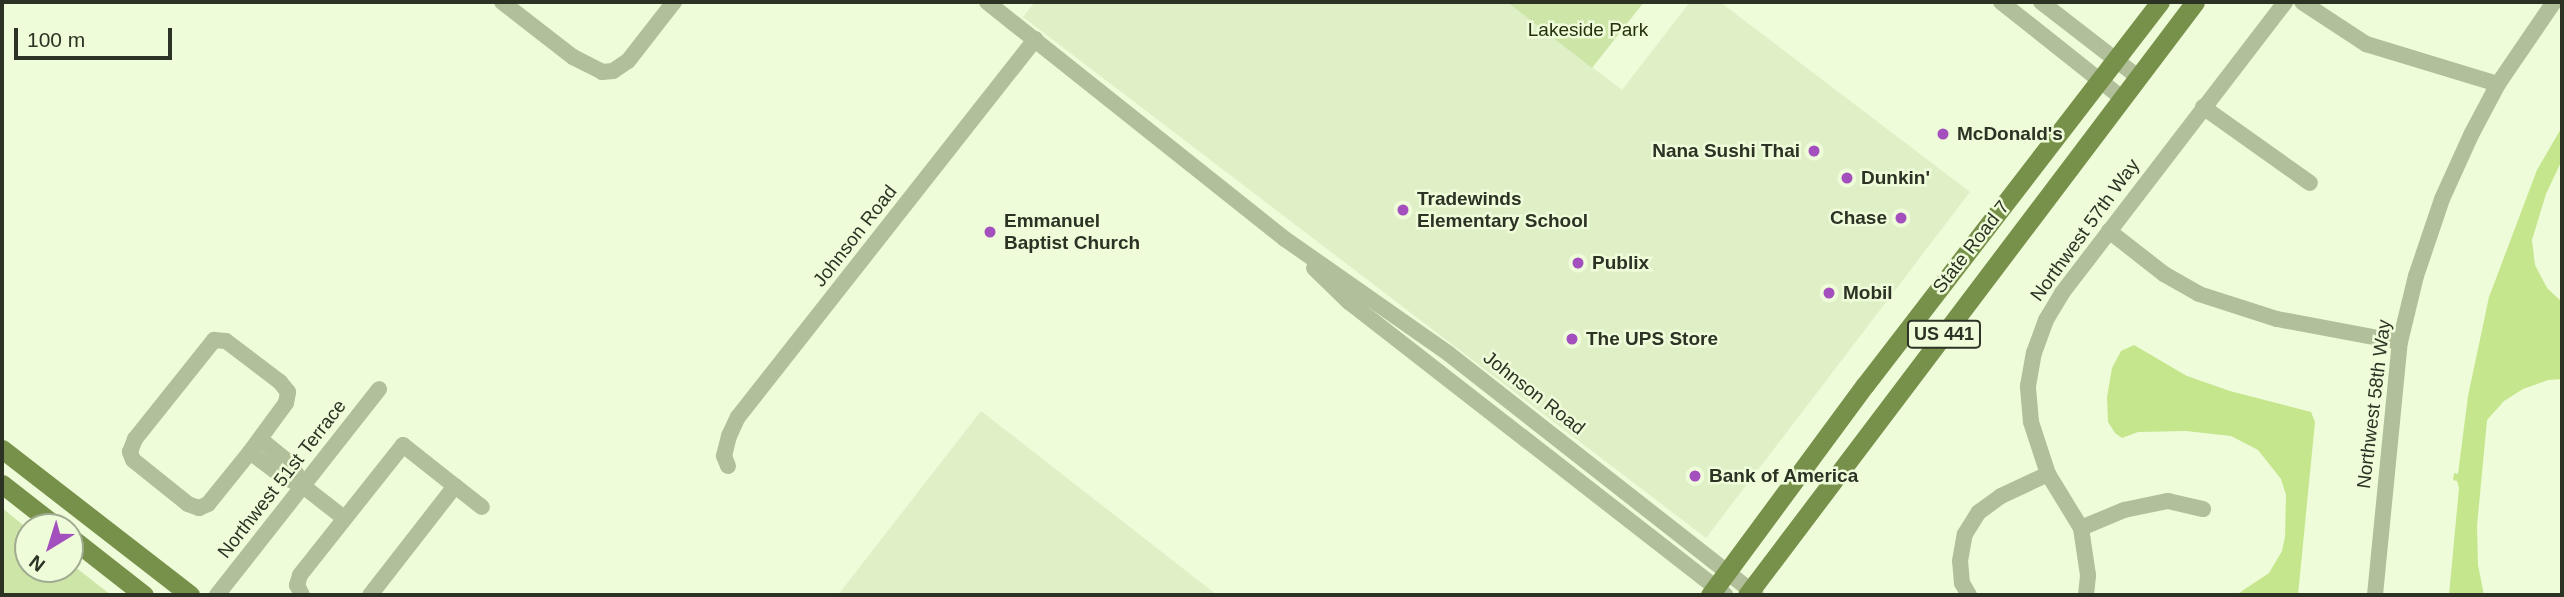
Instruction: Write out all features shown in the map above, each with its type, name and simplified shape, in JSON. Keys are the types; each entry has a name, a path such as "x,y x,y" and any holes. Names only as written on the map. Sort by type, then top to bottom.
{"main road":[{"name":"State Road 7","path":"1717,593 1727,571 2160,2"},
{"name":"State Road 7","path":"1751,594 2195,2"},
{"path":"2,449 190,595"},
{"path":"2,484 39,513"},
{"path":"84,548 144,595"}],"street":[{"path":"502,2 573,57 591,68 613,71 628,61 674,2"},
{"name":"Johnson Road","path":"987,2 1285,239 1426,337 1727,571 1751,594"},
{"path":"2001,2 2122,98"},
{"path":"2041,2 2138,77"},
{"name":"Northwest 57th Way","path":"2086,595 2088,575 2081,528 2048,474 2031,422 2028,386 2034,353 2046,320 2062,293 2285,2"},
{"path":"2302,2 2366,44 2498,84"},
{"name":"Northwest 58th Way","path":"2375,595 2400,342 2416,276 2442,199 2498,84 2554,2"},
{"name":"Johnson Road","path":"728,466 724,456 738,416 1035,39"},
{"path":"2203,107 2310,183"},
{"path":"2109,231 2164,274 2199,294 2277,319 2400,342"},
{"name":"Johnson Road","path":"1285,239 1349,302 1717,593"},
{"path":"1349,302 1374,308 1413,337 1426,337"},
{"path":"214,340 226,341 280,382 288,392 286,403 255,446 208,504 199,508 188,504 133,460 130,452 135,439 214,340"},
{"name":"Northwest 51st Terrace","path":"217,595 379,389"},
{"path":"302,595 297,585 300,575 403,445 482,507"},
{"path":"255,446 282,476 303,486 344,518"},
{"path":"1969,595 1962,583 1959,561 1965,534 1979,512 2001,496 2048,474"},
{"path":"370,595 455,486"},
{"path":"2081,528 2124,510 2168,500 2203,509"}],"shaded area":[{"path":"1035,2 1507,2 1622,90 1690,2 1720,2 1970,192 1706,538 1023,17"},
{"path":"2562,127 2562,160 2546,194 2532,240 2535,265 2547,288 2562,302 2562,379 2548,380 2523,389 2504,401 2487,420 2477,526 2478,565 2484,595 2449,595 2459,488 2457,481 2453,480 2454,473 2458,474 2468,396 2489,297 2537,170"},
{"path":"2134,345 2187,376 2230,391 2311,412 2315,422 2298,595 2236,595 2269,573 2282,551 2285,537 2286,495 2281,479 2258,450 2231,436 2186,431 2138,432 2122,438 2115,433 2108,422 2107,397 2112,368 2121,351"},
{"path":"981,411 1217,595 838,595"}],"green space":[{"name":"Lakeside Park","path":"1507,2 1644,2 1592,68"},
{"path":"2,508 14,518 14,583 84,583 84,574 111,595 2,595"}],"place":[{"name":"McDonald's","path":"1943,134"},
{"name":"Nana Sushi Thai","path":"1814,151"},
{"name":"Dunkin'","path":"1847,178"},
{"name":"Tradewinds Elementary School","path":"1403,210"},
{"name":"Chase","path":"1901,218"},
{"name":"Emmanuel Baptist Church","path":"990,232"},
{"name":"Publix","path":"1578,263"},
{"name":"Mobil","path":"1829,293"},
{"name":"The UPS Store","path":"1572,339"},
{"name":"Bank of America","path":"1695,476"}]}
